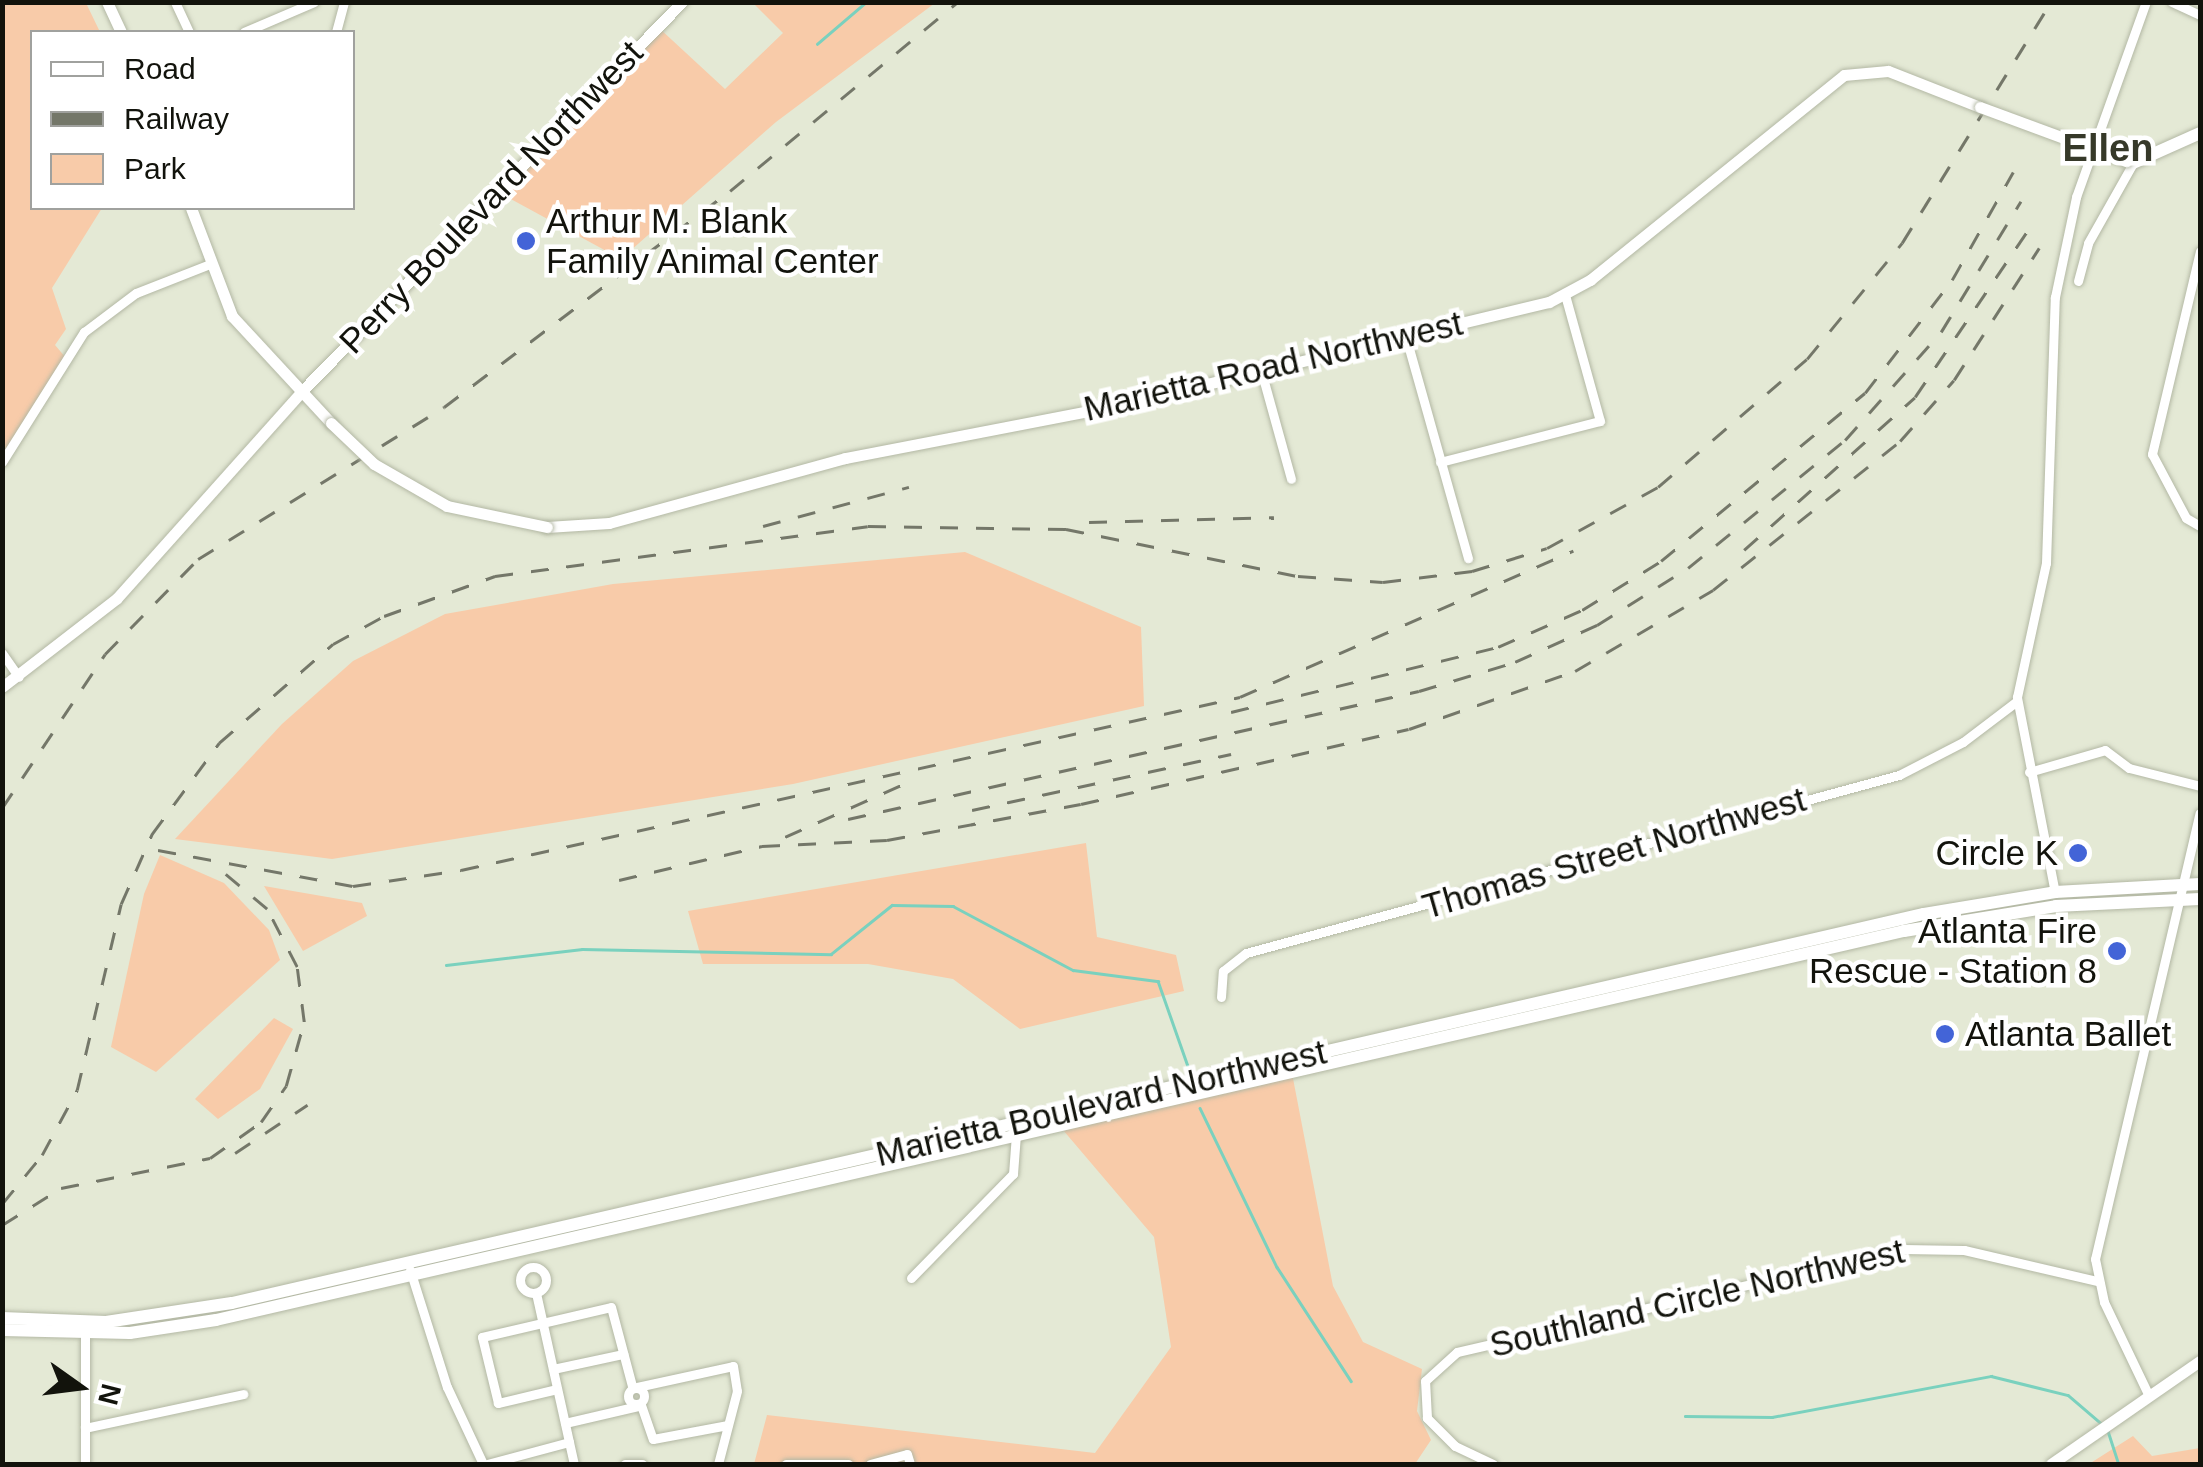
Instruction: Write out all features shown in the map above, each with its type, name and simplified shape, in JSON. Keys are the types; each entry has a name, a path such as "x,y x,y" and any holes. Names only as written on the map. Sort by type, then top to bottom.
{"main road":[{"path":"2129,162 2200,133"},
{"path":"2,1330 216,1320 410,1268 524,1248 1015,1129 1904,931 2055,899 2181,892 2200,884"},
{"path":"2181,892 2200,898"},
{"name":"Marietta Boulevard Northwest","path":"410,1268 1015,1129"},
{"path":"2,1318 85,1328"}],"street":[{"path":"107,2 120,30"},
{"path":"176,2 188,30"},
{"path":"269,28 314,2"},
{"path":"337,30 344,2"},
{"name":"Perry Boulevard Northwest","path":"2,687 117,598 300,392 682,2"},
{"path":"2055,899 2017,701 2046,563 2056,297 2066,234 2146,2"},
{"path":"2172,2 2200,16"},
{"name":"Marietta Road Northwest","path":"192,210 232,316 300,392 374,464 447,506 547,527 609,523 845,458 1118,405 1565,295 1832,80 1888,71 2129,162"},
{"path":"2078,281 2088,242 2129,162"},
{"path":"2200,252 2152,454 2186,518 2200,526"},
{"path":"2,462 84,332 136,293 210,264"},
{"path":"1440,462 1600,421 1565,295"},
{"path":"1405,334 1468,558"},
{"path":"1260,367 1291,479"},
{"path":"2,654 19,677"},
{"name":"Thomas Street Northwest","path":"1221,996 1223,971 1246,953 1899,774 1963,742 2017,701"},
{"path":"2029,772 2105,750 2129,768 2200,786"},
{"path":"2149,1396 2097,1281 2097,1238 2200,813"},
{"path":"911,1278 1014,1174 1015,1129"},
{"path":"524,1248 528,1268 522,1286 536,1293"},
{"name":"Southland Circle Northwest","path":"1493,1464 1455,1446 1427,1418 1425,1381 1457,1352 1903,1249 1964,1250 2097,1281"},
{"path":"410,1268 452,1402 485,1464 569,1442"},
{"path":"528,1268 546,1275 536,1293 574,1464"},
{"path":"558,1389 498,1402 482,1337 611,1307 653,1439 728,1425"},
{"path":"85,1328 85,1464"},
{"path":"553,1369 623,1354"},
{"path":"2051,1464 2200,1361"},
{"path":"634,1386 733,1366 728,1425 718,1464"},
{"path":"85,1428 243,1394"},
{"path":"565,1423 640,1406"},
{"path":"870,1464 906,1454 910,1464"},
{"path":"625,1464 642,1464"},
{"path":"786,1464 848,1464"}],"green space":[{"path":"3,3 86,3 99,30 30,30 30,210 101,210 52,288 66,329 55,345 66,358 3,453"},
{"path":"753,3 935,3 776,122 621,259 496,191 659,28 725,89 783,33"},
{"path":"965,552 1141,627 1144,706 793,784 332,859 175,839 282,724 353,661 445,614 613,584"},
{"path":"1086,843 1097,937 1176,955 1184,991 1020,1029 953,979 868,964 703,964 688,911"},
{"path":"160,855 224,883 269,930 280,960 156,1072 111,1047 144,894"},
{"path":"264,886 362,903 367,916 303,951"},
{"path":"274,1018 293,1029 260,1089 218,1119 195,1099"},
{"path":"1291,1068 1333,1286 1363,1342 1422,1369 1417,1411 1431,1440 1415,1464 754,1464 767,1415 1095,1453 1171,1347 1154,1237 1063,1130"},
{"path":"2133,1436 2152,1456 2200,1448 2200,1464 2089,1464"}],"waterway":[{"path":"817,44 866,2"},
{"path":"446,965 582,949 831,954 892,905 953,906 1073,970 1158,981 1188,1066"},
{"path":"1200,1108 1277,1267 1351,1381"},
{"path":"1685,1416 1772,1417 1991,1376 2068,1395 2103,1425"},
{"path":"2108,1431 2119,1464"}],"railway":[{"path":"2,808 105,654 198,559 444,407 730,191 958,2"},
{"path":"2,1204 42,1155 77,1090 121,904 152,834 219,743 333,644 384,616 495,576 868,526 1066,529 1298,576 1383,582 1472,571 1547,548 1658,487 1807,359 1902,243 2051,2"},
{"path":"1231,712 1498,647 1582,610 1661,561 1865,393 1952,280 2013,172"},
{"path":"848,819 1419,691 1515,662 1597,625 1688,568 1845,440 1941,332 2021,201"},
{"path":"1744,550 1915,397 2026,233"},
{"path":"619,880 762,846 887,840 1081,804 1409,729 1575,671 1713,590 1900,441 1954,380 2039,248"},
{"path":"763,526 909,487"},
{"path":"1089,522 1274,517"},
{"path":"158,850 353,886 461,870 1240,697 1573,551"},
{"path":"972,810 1231,754"},
{"path":"785,837 908,782"},
{"path":"2,1225 61,1188 210,1158 261,1122 286,1086 304,1022 297,967 267,909 217,867"},
{"path":"235,1153 307,1105"}],"place":[{"name":"Arthur M. Blank Family Animal Center","path":"526,241"},
{"name":"Circle K","path":"2078,853"},
{"name":"Atlanta Fire Rescue - Station 8","path":"2117,951"},
{"name":"Atlanta Ballet","path":"1945,1034"}],"district":[{"name":"Ellen","path":"2108,149"}]}
